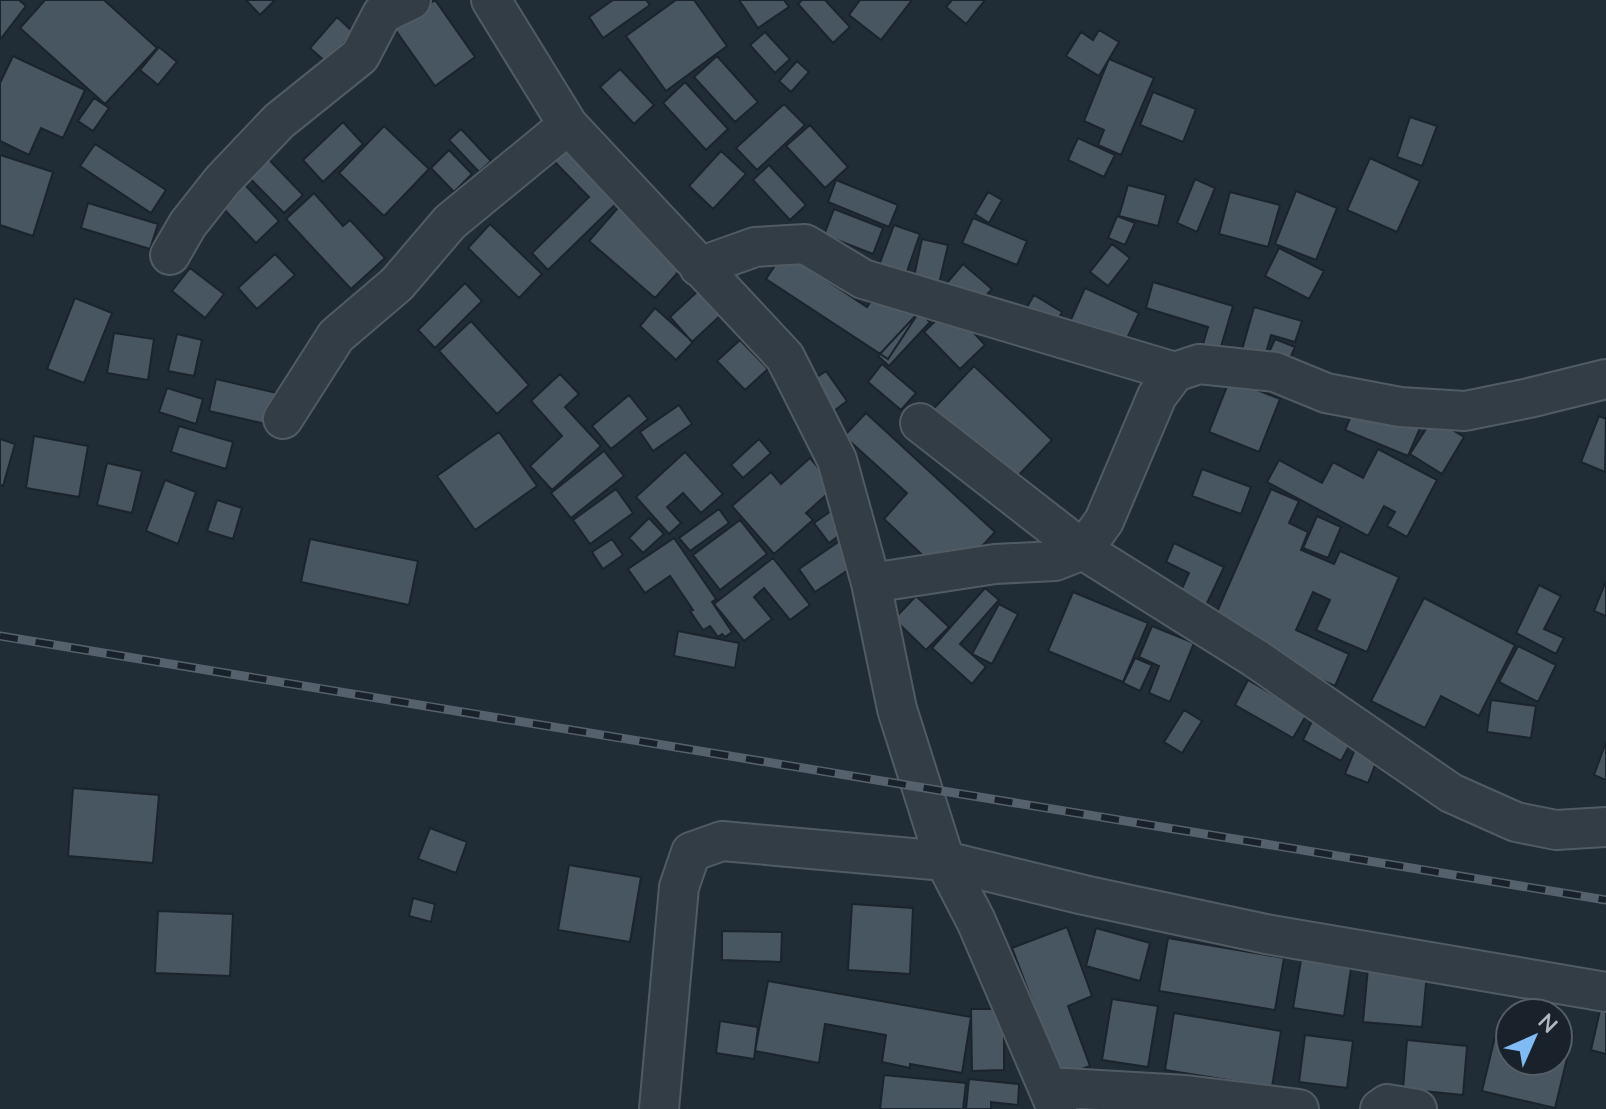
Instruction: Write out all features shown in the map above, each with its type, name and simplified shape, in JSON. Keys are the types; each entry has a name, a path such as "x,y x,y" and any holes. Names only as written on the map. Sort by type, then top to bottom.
{"street":[{"path":"170,255 188,224 250,151 279,121 360,56 382,14 411,0"},
{"path":"491,0 568,125 785,357 837,460 871,583 897,709 945,861 976,921 1052,1098 1186,1095 1299,1109"},
{"path":"283,419 336,336 397,284 450,222 568,125"},
{"path":"699,267 755,247 805,244 863,279 1175,372"},
{"path":"871,583 995,564 1055,561 1083,550 1104,521 1157,396 1175,372 1199,364 1275,372 1326,393 1400,407 1465,411 1606,379"},
{"path":"920,423 1083,550 1255,658 1451,793 1516,822 1556,830 1606,827"},
{"path":"659,1109 679,887 691,852 722,841 945,861 1266,934 1606,992"},
{"path":"1380,1109 1387,1104 1417,1109"}],"building":[{"path":"0,0 19,0 26,6 0,40"},
{"path":"45,0 104,0 157,48 105,104 20,28"},
{"path":"246,0 275,0 260,15"},
{"path":"435,0 475,57 435,86 394,28"},
{"path":"613,0 646,0 650,5 603,38 589,17"},
{"path":"676,0 694,0 727,46 666,91 626,36"},
{"path":"739,0 784,0 789,7 758,28"},
{"path":"802,0 825,0 850,27 833,43 798,4"},
{"path":"860,0 912,0 881,40 849,15"},
{"path":"952,0 985,0 966,24 946,7"},
{"path":"337,17 353,32 327,63 310,48"},
{"path":"1099,30 1119,42 1099,76 1066,56 1081,32 1093,40"},
{"path":"765,32 790,59 775,73 750,45"},
{"path":"159,47 177,62 158,85 140,70"},
{"path":"13,56 85,90 63,138 41,128 29,155 0,141 0,83"},
{"path":"717,56 758,102 735,122 694,77"},
{"path":"1109,59 1154,78 1121,155 1098,145 1104,130 1084,121"},
{"path":"797,61 809,72 791,92 779,81"},
{"path":"620,69 654,105 634,124 600,87"},
{"path":"685,82 728,129 706,150 663,103"},
{"path":"1153,92 1196,109 1183,142 1140,125"},
{"path":"94,98 109,108 93,131 78,121"},
{"path":"784,104 805,125 757,170 736,148"},
{"path":"1410,117 1437,126 1422,166 1397,157"},
{"path":"343,122 363,144 323,182 303,160"},
{"path":"810,125 848,167 825,188 786,146"},
{"path":"384,126 429,169 384,216 339,173"},
{"path":"461,129 491,161 479,172 449,140"},
{"path":"568,137 625,195 548,270 532,253 589,197 549,156"},
{"path":"1078,138 1115,155 1104,177 1068,160"},
{"path":"253,143 303,195 284,213 234,162"},
{"path":"95,144 166,190 151,213 80,166"},
{"path":"449,150 472,174 454,192 431,168"},
{"path":"721,151 746,174 713,209 689,186"},
{"path":"0,155 53,172 33,236 0,225"},
{"path":"1370,158 1420,181 1397,232 1347,210"},
{"path":"769,165 806,205 790,220 753,180"},
{"path":"228,167 279,221 256,243 205,189"},
{"path":"1195,179 1215,188 1197,232 1177,223"},
{"path":"836,180 898,205 889,227 828,202"},
{"path":"1128,185 1166,195 1158,226 1119,216"},
{"path":"1296,191 1337,208 1316,260 1275,244"},
{"path":"988,192 1002,200 989,223 975,214"},
{"path":"1230,192 1280,205 1268,247 1219,234"},
{"path":"314,193 343,226 350,220 385,258 351,289 286,219"},
{"path":"623,202 689,260 655,298 589,241"},
{"path":"88,203 158,224 150,249 81,228"},
{"path":"834,209 883,228 873,254 824,235"},
{"path":"1117,216 1135,223 1125,245 1108,238"},
{"path":"973,218 1027,241 1017,265 962,243"},
{"path":"490,224 542,274 519,298 468,248"},
{"path":"894,225 920,234 902,286 875,276"},
{"path":"922,239 948,245 936,297 911,291"},
{"path":"1112,244 1130,258 1108,286 1090,272"},
{"path":"1279,248 1324,271 1309,299 1265,276"},
{"path":"784,252 867,307 881,286 919,312 888,359 766,279"},
{"path":"275,254 295,275 257,309 238,288"},
{"path":"963,264 992,289 974,309 946,284"},
{"path":"190,268 224,294 205,318 172,291"},
{"path":"1153,282 1233,306 1217,360 1200,355 1208,327 1146,308"},
{"path":"465,283 482,301 435,348 418,330"},
{"path":"1085,288 1139,313 1114,366 1061,342"},
{"path":"700,289 722,314 692,342 670,317"},
{"path":"1034,295 1062,312 1056,324 1027,307"},
{"path":"75,298 112,313 84,383 47,369"},
{"path":"950,307 985,345 960,369 924,332"},
{"path":"1254,307 1302,321 1295,342 1271,335 1263,364 1240,357"},
{"path":"655,308 693,342 676,360 640,326"},
{"path":"919,312 930,322 889,366 878,356"},
{"path":"471,321 529,385 497,414 439,351"},
{"path":"114,333 154,339 148,380 107,373"},
{"path":"177,334 202,340 194,376 168,371"},
{"path":"1275,339 1295,347 1284,372 1264,364"},
{"path":"740,340 768,369 745,390 717,361"},
{"path":"882,364 916,393 901,410 868,382"},
{"path":"974,366 1052,440 1016,478 920,423"},
{"path":"826,371 847,401 830,414 808,383"},
{"path":"560,374 579,394 565,407 601,446 552,490 530,466 562,436 531,401"},
{"path":"216,379 277,393 270,425 209,411"},
{"path":"1230,379 1280,399 1259,452 1209,432"},
{"path":"167,388 203,399 196,424 159,412"},
{"path":"629,395 648,419 611,449 592,426"},
{"path":"1357,402 1420,428 1408,456 1345,430"},
{"path":"679,405 692,424 653,451 640,432"},
{"path":"866,413 995,532 950,581 884,519 907,493 844,436"},
{"path":"1599,416 1606,419 1605,472 1581,462"},
{"path":"1433,418 1464,437 1442,474 1410,454"},
{"path":"179,426 233,442 226,469 171,452"},
{"path":"499,432 537,486 475,530 437,476"},
{"path":"34,436 88,446 79,497 26,488"},
{"path":"0,439 15,444 3,486 0,485"},
{"path":"759,439 771,453 743,478 731,465"},
{"path":"1378,449 1437,480 1407,537 1387,526 1395,512 1384,506 1368,536 1267,482 1279,460 1322,483 1333,462 1363,478"},
{"path":"604,451 624,476 571,518 551,493"},
{"path":"685,452 723,494 701,513 683,493 667,507 681,523 669,534 636,497"},
{"path":"810,458 835,487 806,513 813,520 774,554 732,506 771,472 781,484"},
{"path":"107,463 142,471 132,513 97,505"},
{"path":"1202,469 1251,487 1241,514 1192,496"},
{"path":"165,480 196,492 178,544 146,531"},
{"path":"616,489 633,513 590,544 573,520"},
{"path":"1271,489 1299,501 1289,523 1308,532 1301,550 1334,564 1340,551 1399,577 1367,652 1316,630 1330,600 1313,592 1296,630 1349,654 1335,686 1209,630"},
{"path":"217,500 242,508 233,539 207,531"},
{"path":"838,506 852,526 829,543 814,523"},
{"path":"719,509 729,523 690,551 679,538"},
{"path":"1317,516 1341,527 1328,558 1303,548"},
{"path":"649,518 664,534 643,553 629,538"},
{"path":"740,520 767,554 720,590 693,555"},
{"path":"674,538 716,599 712,602 732,632 725,637 722,634 718,637 710,626 703,630 670,576 645,593 628,569"},
{"path":"844,538 860,562 815,592 799,569"},
{"path":"310,539 418,561 409,605 301,582"},
{"path":"612,539 623,555 603,569 592,552"},
{"path":"1174,543 1224,567 1200,618 1174,606 1189,573 1166,562"},
{"path":"773,558 810,605 790,620 764,588 754,597 772,619 744,641 714,604"},
{"path":"1606,581 1606,616 1594,611"},
{"path":"1539,585 1561,596 1544,629 1564,638 1556,654 1516,633"},
{"path":"985,588 999,600 960,644 986,667 972,684 932,648"},
{"path":"1073,592 1148,623 1123,682 1048,651"},
{"path":"916,596 949,627 926,650 894,619"},
{"path":"1424,598 1515,645 1479,716 1441,696 1425,728 1371,701"},
{"path":"999,604 1018,614 992,664 972,654"},
{"path":"1152,626 1194,643 1170,702 1149,693 1159,666 1139,657"},
{"path":"678,631 739,643 735,668 674,656"},
{"path":"1518,646 1556,665 1538,702 1499,682"},
{"path":"1135,658 1152,665 1140,691 1123,683"},
{"path":"1248,680 1307,714 1293,738 1235,705"},
{"path":"1491,700 1536,706 1531,738 1487,732"},
{"path":"1184,710 1202,721 1182,753 1164,742"},
{"path":"1314,717 1353,739 1341,761 1303,740"},
{"path":"1359,739 1382,748 1368,783 1345,774"},
{"path":"1606,742 1606,780 1594,775"},
{"path":"73,788 159,795 153,863 68,856"},
{"path":"430,828 467,842 456,873 418,859"},
{"path":"569,865 641,877 630,942 558,930"},
{"path":"413,898 435,904 431,922 409,916"},
{"path":"852,904 913,908 910,974 848,970"},
{"path":"158,911 233,914 230,976 155,973"},
{"path":"1067,927 1092,996 1068,1006 1090,1066 1061,1077 1012,948"},
{"path":"1096,928 1150,943 1140,981 1086,966"},
{"path":"722,931 782,932 781,962 722,960"},
{"path":"1168,938 1284,958 1275,1010 1159,991"},
{"path":"1301,960 1351,968 1344,1016 1293,1008"},
{"path":"1368,968 1427,973 1422,1027 1363,1022"},
{"path":"768,981 971,1017 962,1073 882,1062 886,1035 825,1024 819,1063 755,1051"},
{"path":"1112,999 1158,1006 1148,1067 1102,1060"},
{"path":"1602,1002 1606,1003 1606,1054 1591,1050"},
{"path":"971,1009 1004,1009 1004,1070 972,1071"},
{"path":"1174,1013 1281,1031 1272,1087 1165,1070"},
{"path":"720,1021 758,1027 754,1059 716,1053"},
{"path":"1305,1035 1353,1041 1347,1088 1299,1082"},
{"path":"1407,1040 1467,1046 1463,1095 1403,1089"},
{"path":"1494,1041 1494,1077 1563,1077 1555,1108 1482,1091"},
{"path":"884,1075 966,1083 963,1109 880,1109"},
{"path":"969,1079 1019,1084 1018,1105 991,1102 991,1109 966,1109"}],"railway":[{"path":"0,636 1606,900"}]}
